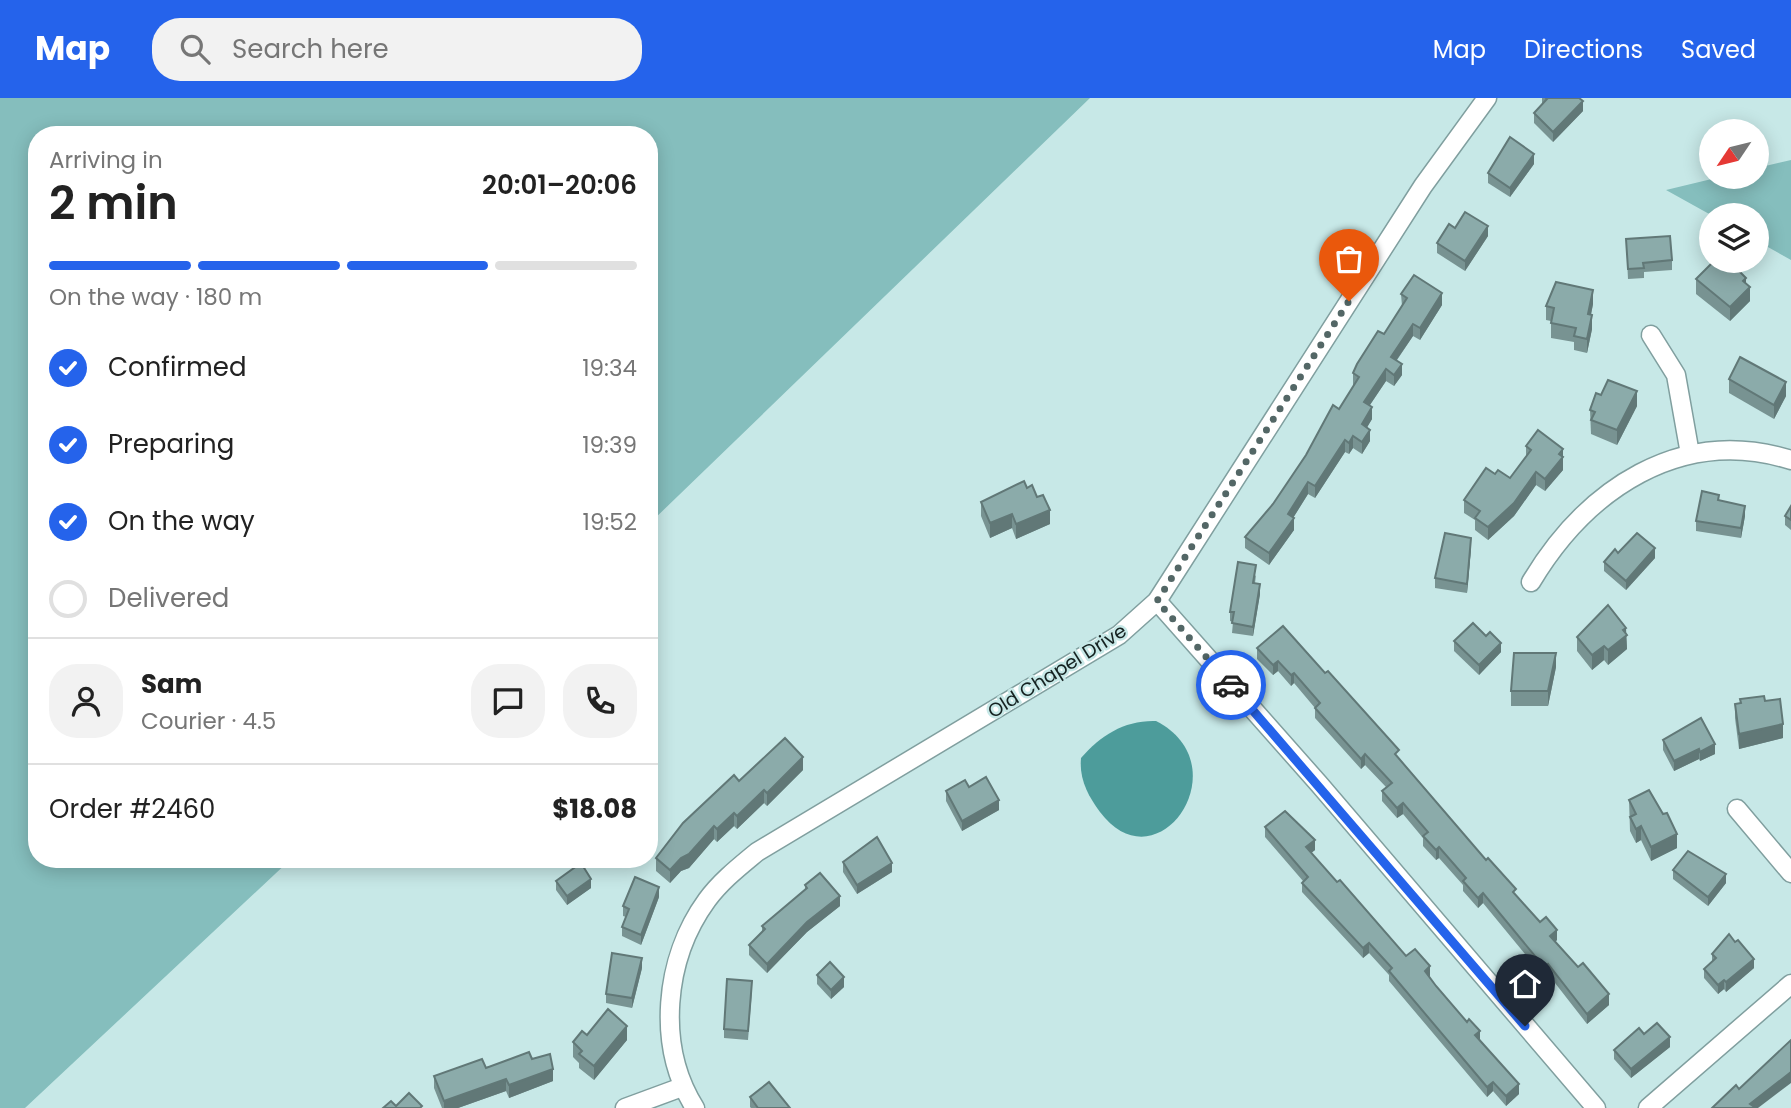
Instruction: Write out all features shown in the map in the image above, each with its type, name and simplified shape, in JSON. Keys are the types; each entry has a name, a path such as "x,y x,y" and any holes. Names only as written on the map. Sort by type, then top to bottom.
{"street":[{"name":"Old Chapel Drive","path":"695,1108 682,1087 671,1042 669,1015 674,976 685,938 695,916 721,883 757,852 1119,635 1157,601 1423,186 1487,98"},
{"path":"1651,335 1676,375 1690,454"},
{"path":"1531,582 1569,526 1589,507 1642,472 1690,454 1746,452 1791,460"},
{"path":"1157,601 1327,793 1596,1108"},
{"path":"1737,809 1791,873"},
{"path":"1648,1108 1791,984"},
{"path":"625,1108 682,1087"}],"shaded area":[{"path":"0,98 1090,98 658,515 658,126 28,126 28,868 281,868 25,1108 0,1108"},
{"path":"1791,160 1791,260 1769,248 1769,203 1699,203 1699,208 1666,190 1699,182 1699,189 1769,189 1769,165"},
{"path":"1156,721 1181,741 1192,765 1191,789 1182,812 1166,829 1145,836 1123,832 1100,812 1092,800 1081,773 1081,758 1114,730 1134,723"}],"building":[{"path":"1546,98 1579,98 1583,101 1553,132 1534,113"},
{"path":"1510,137 1534,154 1510,188 1488,173"},
{"path":"1465,212 1488,226 1465,261 1437,243 1449,224 1455,228"},
{"path":"1670,236 1672,260 1643,263 1644,268 1628,269 1626,239"},
{"path":"1702,273 1741,273 1746,278 1743,281 1750,287 1730,307 1696,279"},
{"path":"1414,275 1442,293 1420,328 1413,324 1391,357 1402,364 1394,375 1386,369 1364,402 1372,407 1362,424 1370,430 1362,442 1353,436 1349,443 1345,440 1315,486 1308,482 1288,514 1294,518 1269,553 1245,537 1273,504 1306,455 1333,405 1339,409 1359,377 1353,373 1357,364 1378,331 1384,334 1407,298 1401,294"},
{"path":"1556,282 1593,290 1587,339 1574,336 1576,328 1551,323 1554,308 1546,306"},
{"path":"1740,357 1786,382 1774,405 1729,379"},
{"path":"1608,380 1637,391 1617,430 1591,420 1595,412 1590,410 1596,393 1601,395"},
{"path":"1538,430 1563,449 1559,454 1563,457 1545,479 1536,472 1514,503 1488,527 1475,518 1480,511 1464,500 1486,468 1495,474 1498,470 1510,478 1531,450 1526,446"},
{"path":"1024,481 1027,488 1032,485 1037,497 1043,495 1050,510 1016,524 1012,514 990,523 981,502"},
{"path":"1702,491 1719,495 1718,500 1745,506 1741,528 1696,521"},
{"path":"1791,506 1791,520 1785,516"},
{"path":"1445,533 1471,538 1467,584 1435,578"},
{"path":"1637,533 1655,548 1626,581 1604,562 1615,549 1618,553"},
{"path":"1238,562 1256,565 1253,583 1260,584 1253,627 1232,623 1234,612 1230,612"},
{"path":"1608,605 1626,628 1623,630 1627,635 1608,650 1604,646 1592,655 1577,637"},
{"path":"1473,623 1486,636 1490,632 1501,643 1479,665 1454,641"},
{"path":"1283,626 1325,673 1328,671 1399,750 1395,754 1486,860 1488,858 1516,889 1513,892 1540,922 1546,917 1557,930 1550,936 1578,967 1583,963 1609,994 1587,1014 1548,964 1544,967 1483,893 1478,898 1463,881 1466,878 1439,847 1436,850 1423,836 1428,832 1403,803 1397,808 1382,791 1392,783 1365,754 1361,759 1315,708 1320,703 1294,673 1291,675 1278,661 1273,665 1257,648"},
{"path":"1514,653 1556,653 1548,691 1511,691"},
{"path":"1764,696 1765,701 1780,699 1783,724 1739,734 1735,704 1741,703 1740,699"},
{"path":"1701,718 1715,744 1674,761 1663,740"},
{"path":"785,738 803,757 767,793 764,790 737,816 734,813 717,829 714,826 689,854 670,870 658,860 658,855 683,823 734,775 739,781"},
{"path":"986,777 999,800 962,821 946,791 965,780 969,787"},
{"path":"1649,790 1663,814 1667,813 1677,834 1651,847 1641,826 1636,829 1630,817 1636,814 1629,800"},
{"path":"1285,811 1315,840 1306,847 1337,882 1340,880 1406,956 1415,949 1430,966 1425,971 1436,986 1467,1022 1469,1019 1480,1031 1475,1035 1519,1084 1506,1096 1493,1082 1487,1087 1389,971 1392,968 1369,943 1363,948 1302,883 1308,877 1265,827"},
{"path":"877,837 892,863 857,885 843,862"},
{"path":"1688,851 1726,874 1708,897 1673,870"},
{"path":"574,868 584,868 591,879 567,896 556,881"},
{"path":"820,873 840,896 807,922 767,964 749,945 765,929 762,926 807,888 805,885"},
{"path":"635,877 659,887 641,935 622,927 629,909 623,906"},
{"path":"1729,934 1735,942 1738,940 1754,959 1726,982 1724,980 1718,985 1704,969 1716,958 1712,954"},
{"path":"612,953 642,958 632,998 606,994"},
{"path":"830,962 844,977 831,990 817,975"},
{"path":"727,979 752,981 748,1031 724,1029"},
{"path":"608,1009 627,1026 594,1066 579,1054 582,1051 573,1042 582,1031 587,1035"},
{"path":"1657,1023 1670,1037 1631,1069 1614,1050 1639,1028 1644,1034"},
{"path":"1791,1040 1791,1072 1750,1104 1756,1108 1712,1108 1736,1085 1739,1089"},
{"path":"529,1052 532,1059 550,1054 553,1069 509,1085 506,1079 444,1101 434,1076 482,1059 486,1068"},
{"path":"769,1082 790,1108 758,1108 750,1097"},
{"path":"409,1093 422,1106 420,1108 383,1108 391,1101 396,1106"}],"way so far":[{"path":"1231,685 1157,601 1349,301"}],"route":[{"path":"1231,685 1421,902 1525,1026"}]}
